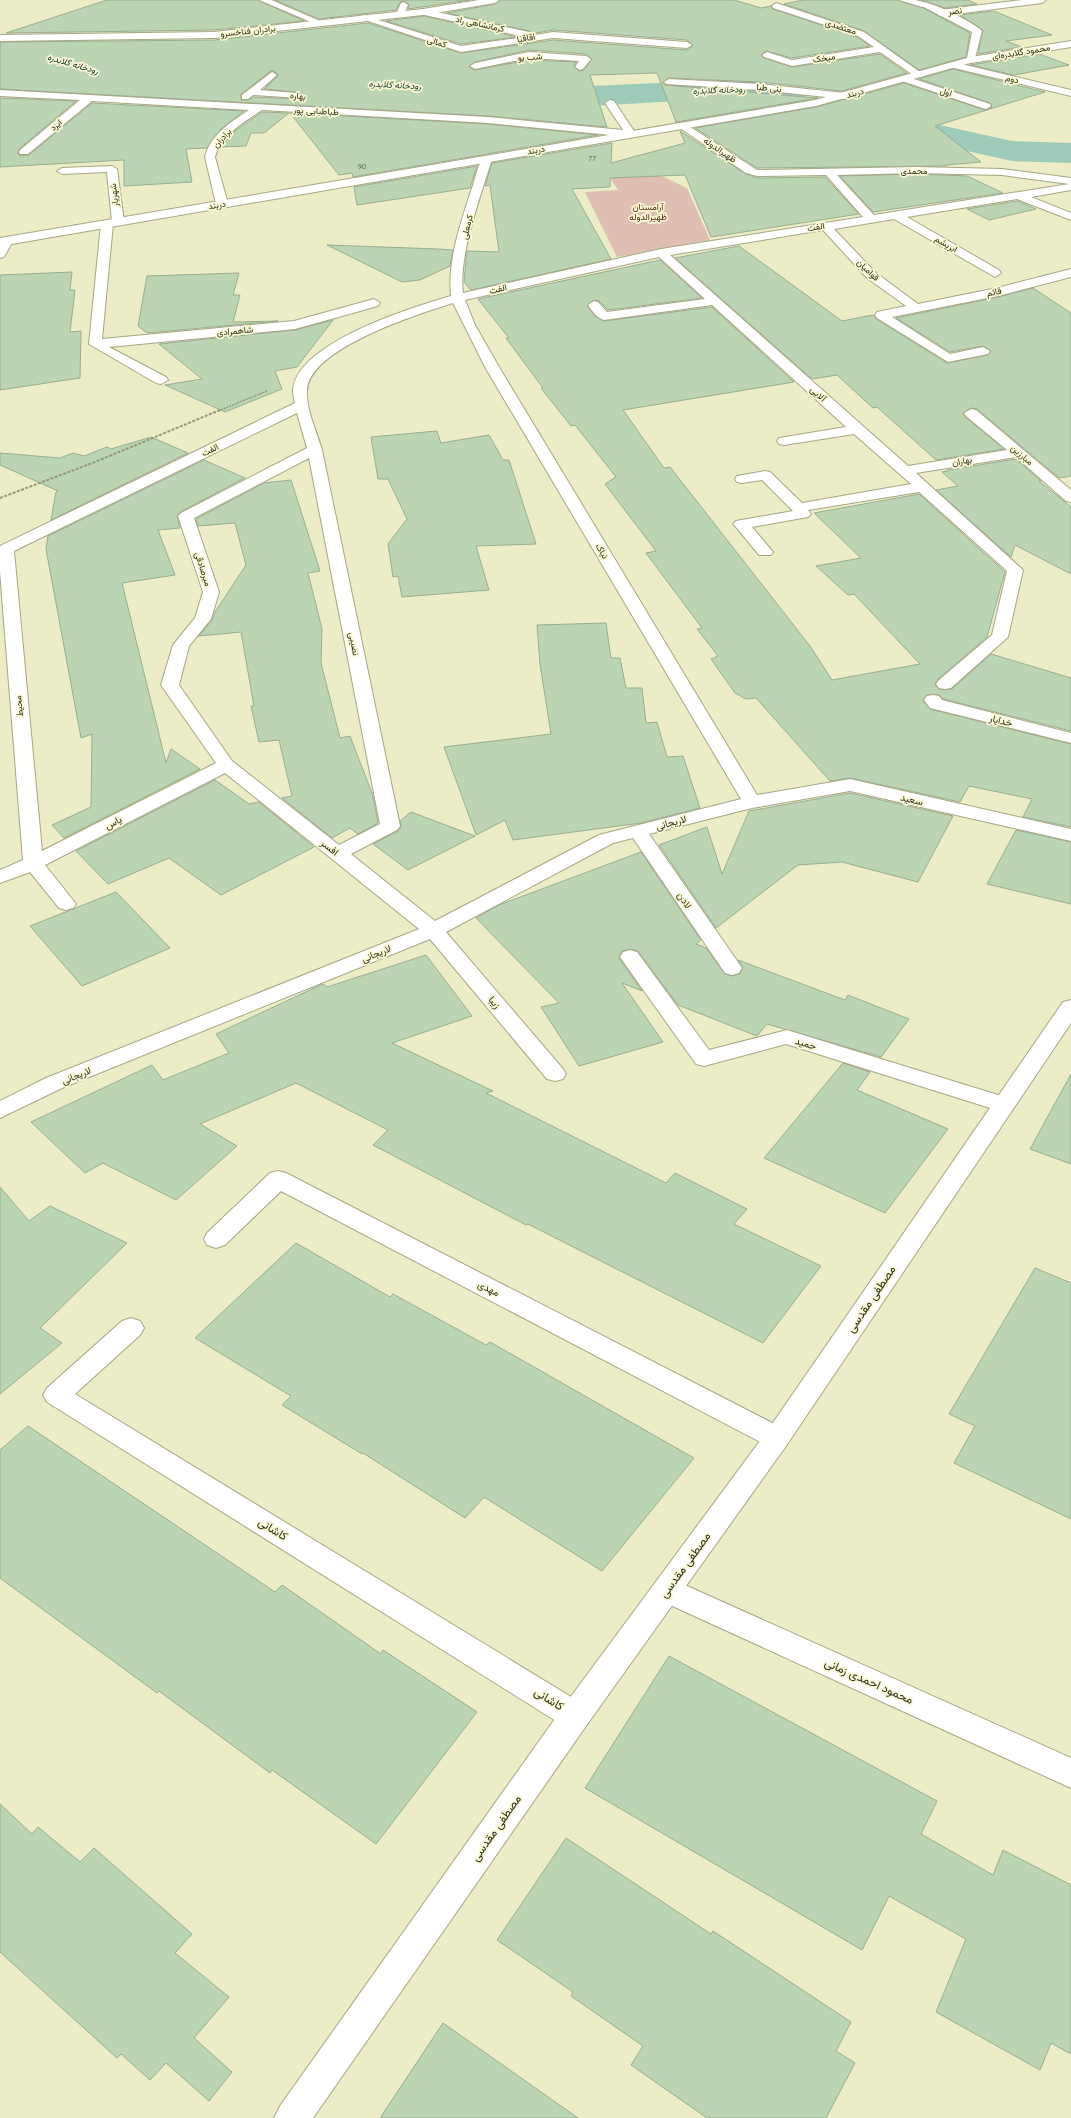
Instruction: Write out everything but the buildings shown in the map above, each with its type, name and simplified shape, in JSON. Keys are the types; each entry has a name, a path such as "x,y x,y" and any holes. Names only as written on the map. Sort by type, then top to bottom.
{"street":[{"path":"263,0 321,23"},
{"name":"برادران فناخسرو","path":"0,38 214,35 363,18 402,10 423,12 495,0"},
{"path":"903,0 918,2 940,13 967,23 977,31 971,60"},
{"name":"نصر","path":"940,13 1042,0"},
{"path":"277,5 292,3"},
{"name":"معتضدی","path":"776,6 861,34 918,75"},
{"name":"کرمانشاهی راد","path":"423,12 537,36"},
{"name":"کمالی","path":"363,18 462,49"},
{"name":"اقاقیا","path":"462,49 537,36 566,35 686,45"},
{"path":"646,42 674,35"},
{"name":"محمود گلابدره‌ای","path":"971,60 1071,44"},
{"path":"462,49 462,55 468,63 495,72"},
{"name":"میخک","path":"767,55 792,63 882,49"},
{"name":"شب بو","path":"475,66 529,55 586,59 580,67"},
{"name":"دربند","path":"4,241 487,158 816,104 971,60"},
{"name":"دوم","path":"954,65 1071,93"},
{"path":"233,106 272,75"},
{"name":"اول","path":"905,79 986,106"},
{"name":"بنی طبا","path":"669,82 760,87 845,96"},
{"path":"1,93 14,84"},
{"name":"بهاره","path":"251,92 306,96"},
{"name":"طباطبایی پور","path":"1,93 488,120 631,134"},
{"name":"ایزد","path":"24,152 88,98"},
{"path":"610,103 631,134"},
{"name":"برادران","path":"222,204 210,157 211,151 229,129 259,108"},
{"name":"ظهیرالدوله","path":"684,126 750,171 757,173"},
{"name":"کرمعلی","path":"458,298 456,278 473,202 487,158"},
{"name":"شهریار","path":"62,171 112,169 112,223"},
{"name":"محمدی","path":"757,173 916,170 1002,172 1071,181"},
{"path":"829,172 871,219"},
{"path":"99,181 113,180"},
{"name":"الفت","path":"3,551 302,405 300,390 306,374 326,353 366,330 411,312 458,298 661,253 1071,187"},
{"path":"1020,196 1071,217"},
{"name":"ابریشم","path":"896,215 995,273"},
{"path":"112,223 95,344 161,380"},
{"name":"قوامیان","path":"825,226 871,275 916,308"},
{"path":"0,254 4,241"},
{"name":"آلایی","path":"661,253 1015,570 1000,637 945,684"},
{"name":"قائم","path":"983,351 948,358 881,315 998,292 1071,273"},
{"name":"نیاک","path":"458,298 492,367 752,802"},
{"path":"594,305 604,316 714,302"},
{"name":"شاهمرادی","path":"95,344 295,325 374,303"},
{"path":"618,314 628,324"},
{"name":"نصیبی","path":"302,405 315,450 390,826 339,854"},
{"name":"مبارزین","path":"971,413 1019,452 1071,498"},
{"path":"784,441 858,429"},
{"name":"میرصادقی","path":"226,765 170,685 182,645 202,619 211,592 186,516 315,450"},
{"name":"بهاران","path":"904,471 1019,452"},
{"path":"742,479 765,475 799,508 803,514 741,524 765,552"},
{"path":"799,508 922,487"},
{"name":"محیط","path":"3,551 32,863"},
{"name":"خدایار","path":"933,700 936,704 1071,738"},
{"name":"افسر","path":"226,765 434,930"},
{"name":"یاس","path":"0,877 32,863 226,765"},
{"name":"سعید","path":"752,802 850,785 1012,823 1071,835"},
{"name":"لاریجانی","path":"0,1110 54,1083 434,930 606,840 752,802"},
{"name":"لادن","path":"638,831 732,968"},
{"path":"32,863 66,904"},
{"name":"زیبا","path":"434,930 555,1074"},
{"name":"حمید","path":"630,957 704,1059 787,1037 1003,1104"},
{"name":"مصطفی مقدسی","path":"292,2118 575,1716 777,1438 1071,1006"},
{"name":"مهدی","path":"216,1238 278,1179 777,1438"},
{"name":"کاشانی","path":"131,1328 56,1395 575,1716"},
{"name":"محمود احمدی زمانی","path":"667,1590 1071,1773"}],"path":[{"path":"0,498 95,462 306,374"}],"green space":[{"name":"آرامستان ظهیرالدوله","path":"638,165 687,188 710,240 617,257 585,192 618,190 607,173"}],"waterway":[{"name":"رودخانه گلابدره","path":"0,57 43,56 106,74 233,76 375,84"},
{"name":"رودخانه گلابدره","path":"498,91 591,96 747,88 791,99"},
{"name":"رودخانه گلابدره","path":"853,116 1012,151 1071,153"}]}
